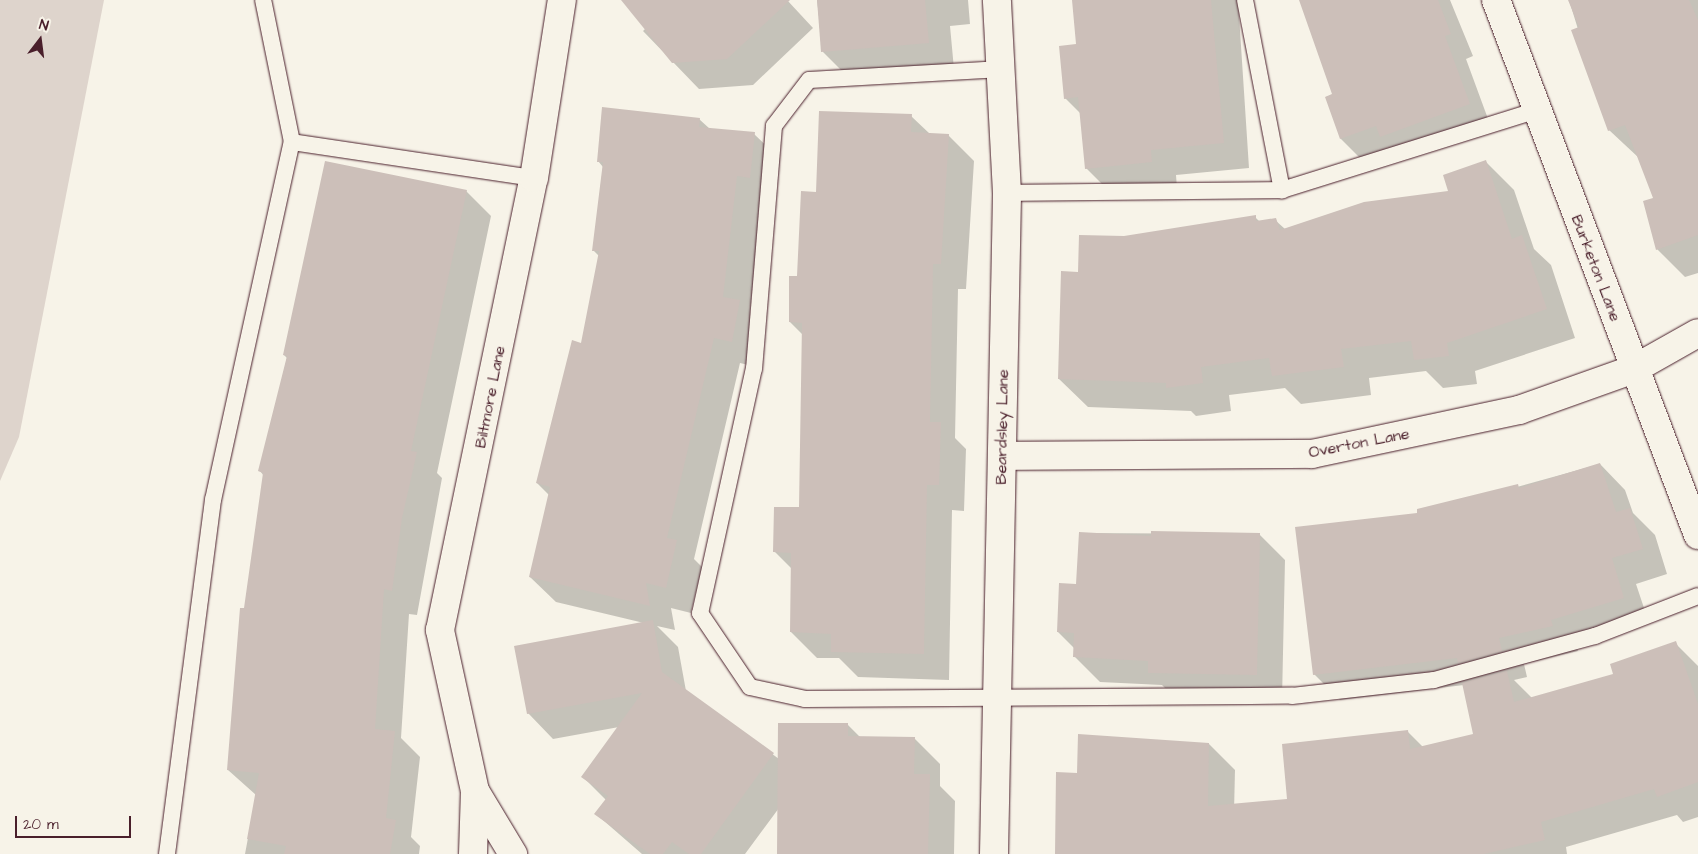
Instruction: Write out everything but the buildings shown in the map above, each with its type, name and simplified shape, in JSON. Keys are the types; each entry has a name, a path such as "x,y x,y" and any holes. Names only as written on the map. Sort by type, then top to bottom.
{"street":[{"name":"Biltmore Lane","path":"475,791 440,630 534,178 562,0"},
{"name":"Beardsley Lane","path":"994,854 1007,193 997,0"},
{"name":"Burketon Lane","path":"1496,0 1698,535"},
{"name":"Overton Lane","path":"1002,456 1312,454 1519,410 1634,369 1698,333"},
{"path":"473,854 475,791"},
{"path":"475,791 513,854"}],"lane":[{"path":"167,854 213,500 292,142 263,0"},
{"path":"1245,0 1282,190"},
{"path":"1002,69 809,80 774,126 754,368 700,613 750,687 805,699 1292,696 1434,680 1595,636 1698,596"},
{"path":"1007,193 1282,190 1537,110"},
{"path":"292,142 534,178"}],"shaded area":[{"path":"0,0 104,0 19,437 0,481"}]}
